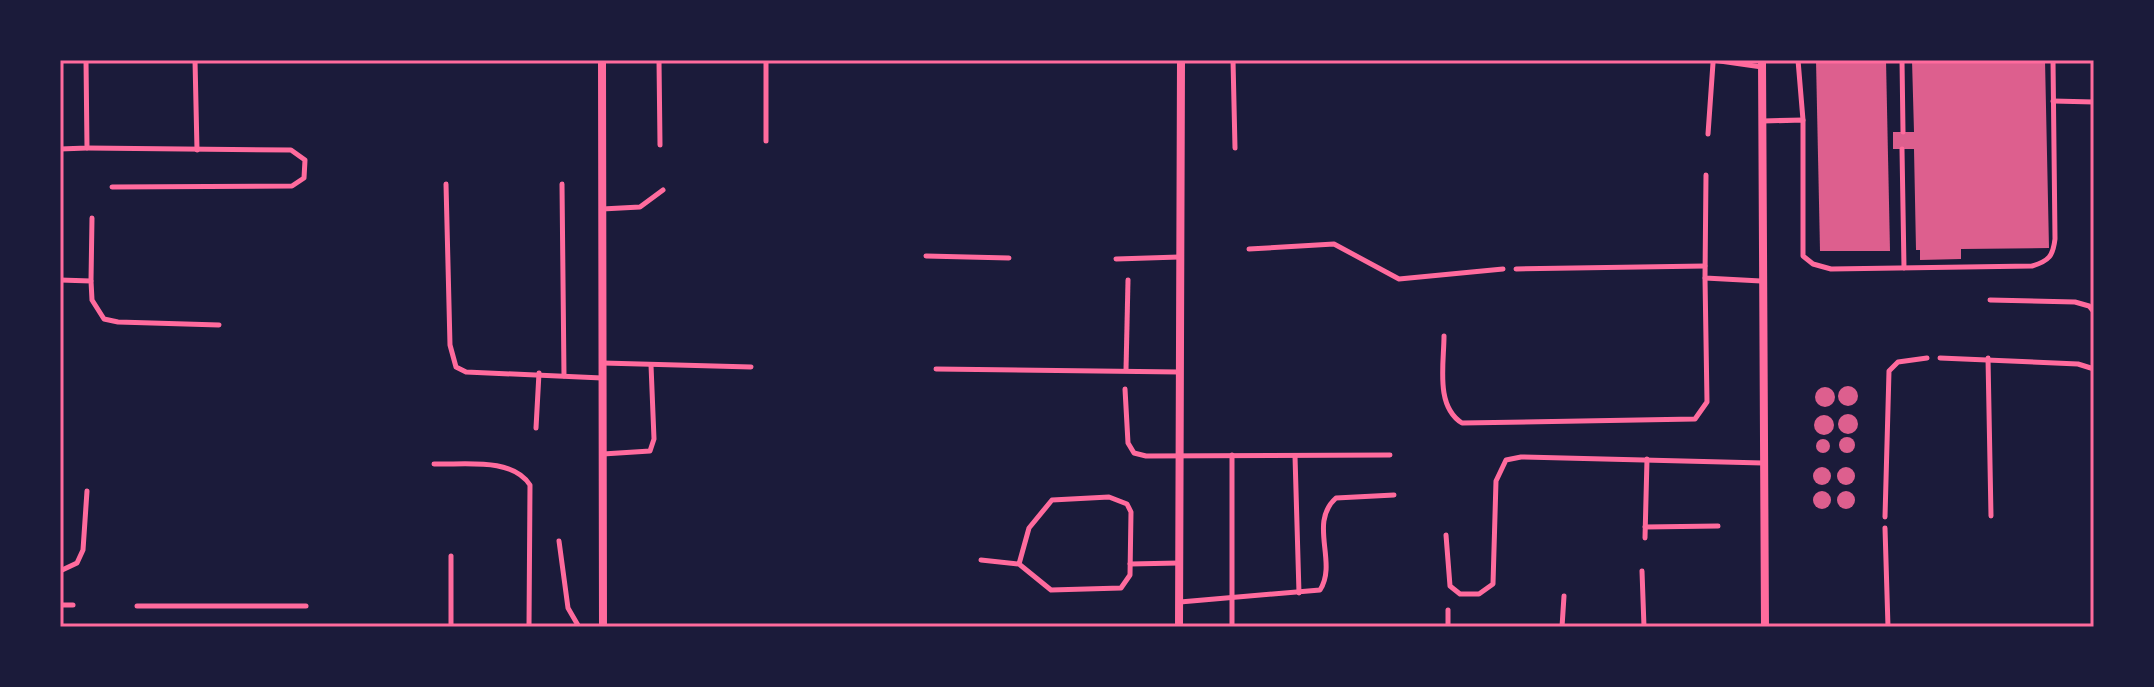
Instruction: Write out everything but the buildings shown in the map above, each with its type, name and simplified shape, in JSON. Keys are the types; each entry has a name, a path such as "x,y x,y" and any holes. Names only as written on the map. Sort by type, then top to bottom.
{"street":[{"path":"602,60 603,627"},
{"path":"1179,627 1181,60"},
{"path":"1762,64 1765,627"}],"lane":[{"path":"86,60 87,148"},
{"path":"195,60 197,150"},
{"path":"659,60 660,145"},
{"path":"766,60 766,141"},
{"path":"1233,60 1235,148"},
{"path":"1798,60 1803,120 1803,256 1813,264 1831,269 2032,266 2046,262 2053,255 2053,60"},
{"path":"1902,60 1903,132"},
{"path":"1708,134 1713,61 1762,64"},
{"path":"2053,101 2094,102"},
{"path":"1762,121 1803,120"},
{"path":"60,149 291,150 305,160 306,171 299,183 292,186 112,187"},
{"path":"1902,149 1904,268"},
{"path":"1444,336 1444,402 1452,417 1462,423 1695,419 1707,402 1706,175"},
{"path":"446,184 451,360 466,372 603,378"},
{"path":"562,184 564,376"},
{"path":"602,209 640,207 663,190"},
{"path":"92,218 92,300 104,319 219,325"},
{"path":"1249,249 1334,244 1399,279 1503,269"},
{"path":"926,256 1009,258"},
{"path":"1116,259 1179,257"},
{"path":"1516,269 1705,266"},
{"path":"1705,278 1761,281"},
{"path":"60,280 91,281"},
{"path":"1126,370 1128,280"},
{"path":"1990,300 2075,302 2089,306 2094,312"},
{"path":"1885,517 1889,371 1898,362 1927,358"},
{"path":"1940,358 2078,364 2094,369"},
{"path":"1988,358 1991,516"},
{"path":"602,363 751,367"},
{"path":"603,454 646,453 653,446 651,365"},
{"path":"936,369 1179,372"},
{"path":"536,428 539,373"},
{"path":"1125,389 1128,443 1134,453 1179,458 1390,455"},
{"path":"1232,455 1232,627"},
{"path":"1295,456 1299,593"},
{"path":"1446,535 1450,586 1460,594 1479,594 1493,584 1496,481 1499,467 1506,460 1647,459 1763,463"},
{"path":"1645,538 1647,459"},
{"path":"434,464 509,467 524,476 530,485 529,627"},
{"path":"60,571 77,563 83,550 87,491"},
{"path":"1180,602 1314,592 1324,585 1322,520 1329,504 1336,498 1394,495"},
{"path":"981,560 1019,564 1051,590 1121,588 1128,582 1131,512 1120,499 1109,497 1052,500 1029,528 1019,564"},
{"path":"1645,527 1718,526"},
{"path":"1885,528 1888,627"},
{"path":"559,541 568,608 579,627"},
{"path":"451,556 451,627"},
{"path":"1130,564 1179,563"},
{"path":"1642,571 1644,627"},
{"path":"1562,627 1564,596"},
{"path":"60,605 73,605"},
{"path":"137,606 306,606"},
{"path":"1448,610 1448,627"}]}
